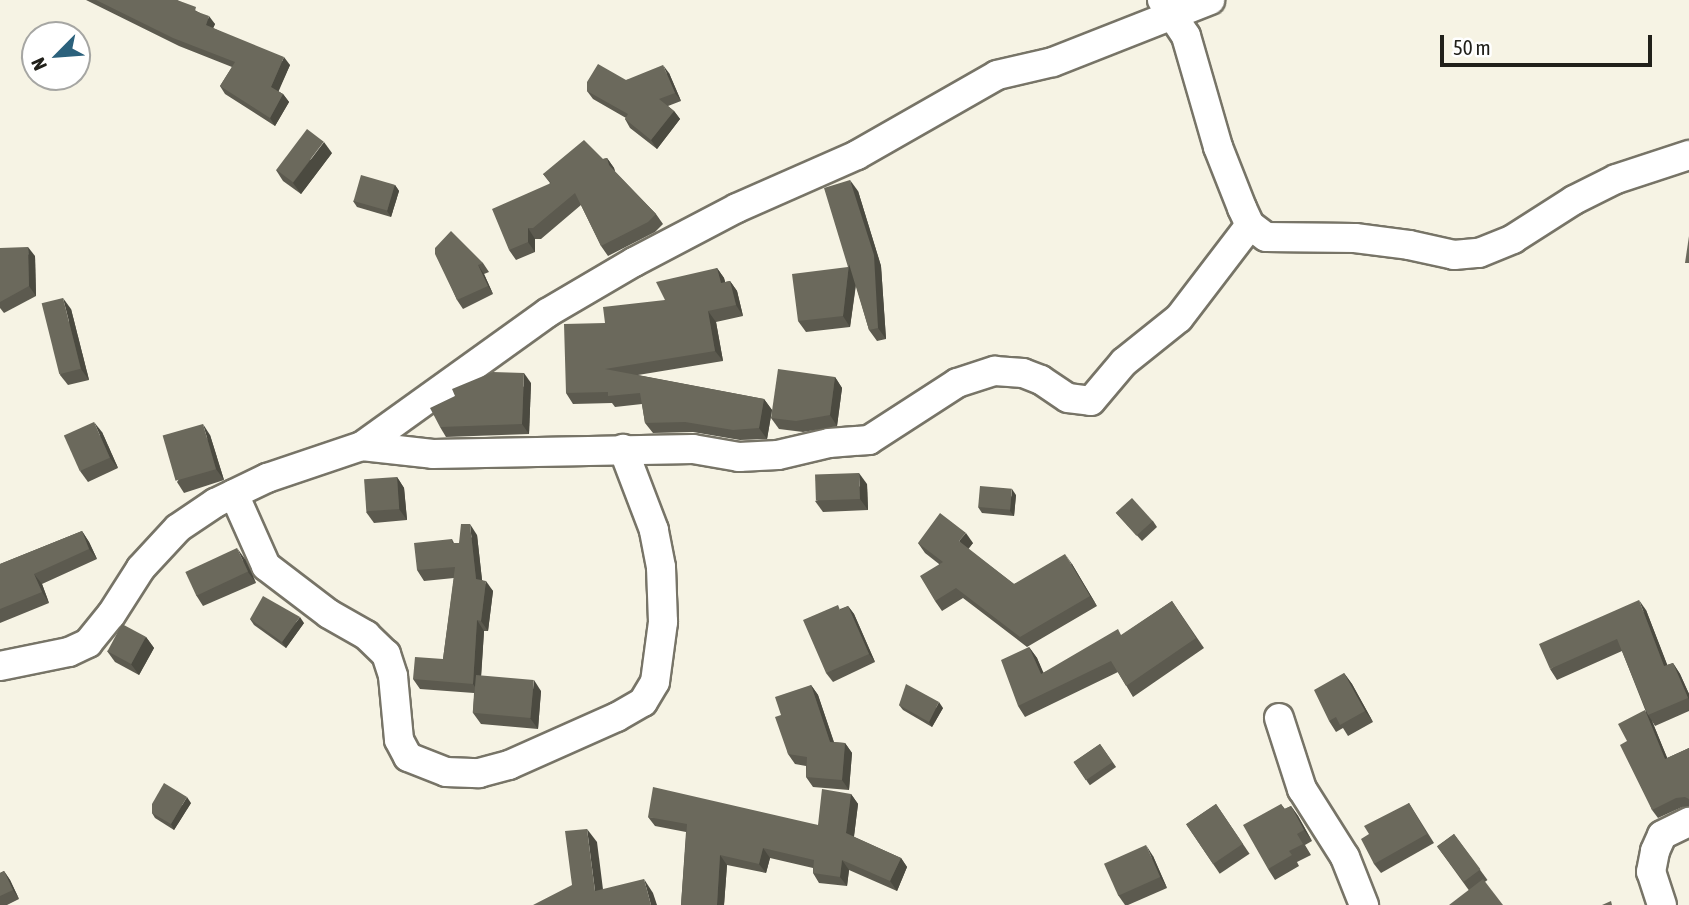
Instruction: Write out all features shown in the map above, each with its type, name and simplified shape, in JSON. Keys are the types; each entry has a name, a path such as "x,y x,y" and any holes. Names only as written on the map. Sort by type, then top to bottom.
{"street":[{"path":"0,666 69,652 88,643 111,615 141,568 178,528 234,494 267,478 362,446 547,313 634,262 737,208 858,155 997,75 1053,62 1168,8 1209,0"},
{"path":"1168,8 1189,45 1218,147 1250,225 1266,237 1355,238 1409,244 1454,255 1479,253 1513,239 1574,200 1616,179 1689,155"},
{"path":"362,446 433,454 693,449 758,457 829,443 863,442 887,430 957,383 995,371 1023,373 1041,380 1068,398 1091,401 1124,362 1179,318 1250,225"},
{"path":"234,494 266,566 329,614 366,635 386,654 393,676 399,740 408,757 446,772 479,773 509,765 617,717 643,702 655,682 663,622 661,567 654,530 622,449"},
{"path":"1279,718 1302,789 1345,857 1364,905"},
{"path":"1662,905 1651,872 1655,851 1662,835 1689,822"}],"building":[{"path":"96,0 177,0 196,7 195,11 209,16 206,25 284,57 271,87 283,94 270,118 220,86 235,62 173,38"},
{"path":"598,64 626,80 663,65 675,93 659,99 674,111 651,140 625,119 628,114 587,91 587,82"},
{"path":"307,129 324,142 293,182 276,170"},
{"path":"584,140 603,159 607,158 609,165 656,214 648,222 601,246 575,193 533,228 528,228 528,242 509,250 492,209 551,183 543,174"},
{"path":"361,175 395,185 387,211 354,201"},
{"path":"850,180 874,255 878,328 869,330 849,264 843,316 798,321 792,274 848,267 824,188"},
{"path":"451,231 483,263 478,265 488,286 457,300 435,254 435,248"},
{"path":"1689,236 1689,263 1685,263"},
{"path":"28,247 29,286 0,302 0,248"},
{"path":"717,268 721,283 730,281 736,305 708,311 715,351 605,369 764,399 759,428 733,430 685,422 645,423 640,393 608,396 608,392 566,393 564,324 605,323 603,307 665,300 656,282"},
{"path":"63,298 81,369 59,374 42,303"},
{"path":"778,369 835,377 830,415 796,421 771,418"},
{"path":"493,372 524,373 522,424 440,427 430,408 455,396 452,389"},
{"path":"94,422 110,458 80,471 64,435"},
{"path":"203,424 216,469 176,481 163,436"},
{"path":"859,473 860,499 816,501 815,475"},
{"path":"397,477 399,509 366,511 364,479"},
{"path":"980,486 1012,489 1010,510 978,507"},
{"path":"1132,498 1153,521 1136,536 1116,513"},
{"path":"940,513 966,533 959,541 1014,584 1065,554 1090,596 1020,637 956,588 935,601 920,576 943,562 918,543"},
{"path":"461,524 470,524 476,579 486,581 481,621 477,620 473,684 413,679 415,657 443,659 455,567 417,570 414,543 452,539 452,543 459,543"},
{"path":"82,531 89,549 34,574 42,592 0,609 0,564"},
{"path":"237,548 248,572 196,596 185,572"},
{"path":"263,596 300,617 282,642 250,619"},
{"path":"1639,600 1664,666 1673,663 1688,698 1648,715 1617,639 1550,669 1539,644"},
{"path":"1172,601 1196,638 1126,686 1111,661 1018,706 1001,660 1029,647 1041,674 1118,629 1121,635"},
{"path":"838,605 840,610 848,606 869,654 826,673 803,620"},
{"path":"122,624 146,637 131,664 107,651"},
{"path":"1344,673 1365,711 1340,725 1336,717 1329,721 1314,690"},
{"path":"476,675 534,680 530,718 473,713"},
{"path":"906,684 939,702 929,722 899,705"},
{"path":"811,685 830,742 845,743 842,780 806,777 807,757 788,754 775,717 781,715 775,697"},
{"path":"1645,710 1665,759 1689,748 1689,799 1676,798 1652,810 1620,745 1627,741 1618,724"},
{"path":"1100,744 1112,762 1086,780 1073,762"},
{"path":"164,783 187,797 171,824 152,813 152,804"},
{"path":"653,787 818,825 822,789 851,794 846,833 901,858 890,881 842,860 840,877 813,873 814,860 763,848 759,864 720,855 717,905 681,905 687,824 648,817"},
{"path":"1409,803 1427,834 1374,864 1361,839 1369,834 1364,826"},
{"path":"1216,804 1243,844 1213,864 1186,824"},
{"path":"1281,804 1284,809 1291,806 1304,830 1297,834 1303,844 1289,851 1292,855 1268,869 1243,825"},
{"path":"587,829 595,891 644,879 651,905 533,905 572,885 565,831"},
{"path":"1454,834 1480,869 1464,882 1437,847"},
{"path":"1146,845 1160,877 1118,896 1104,864"},
{"path":"4,871 13,890 0,896 0,873"},
{"path":"1483,879 1503,905 1449,905"}]}
